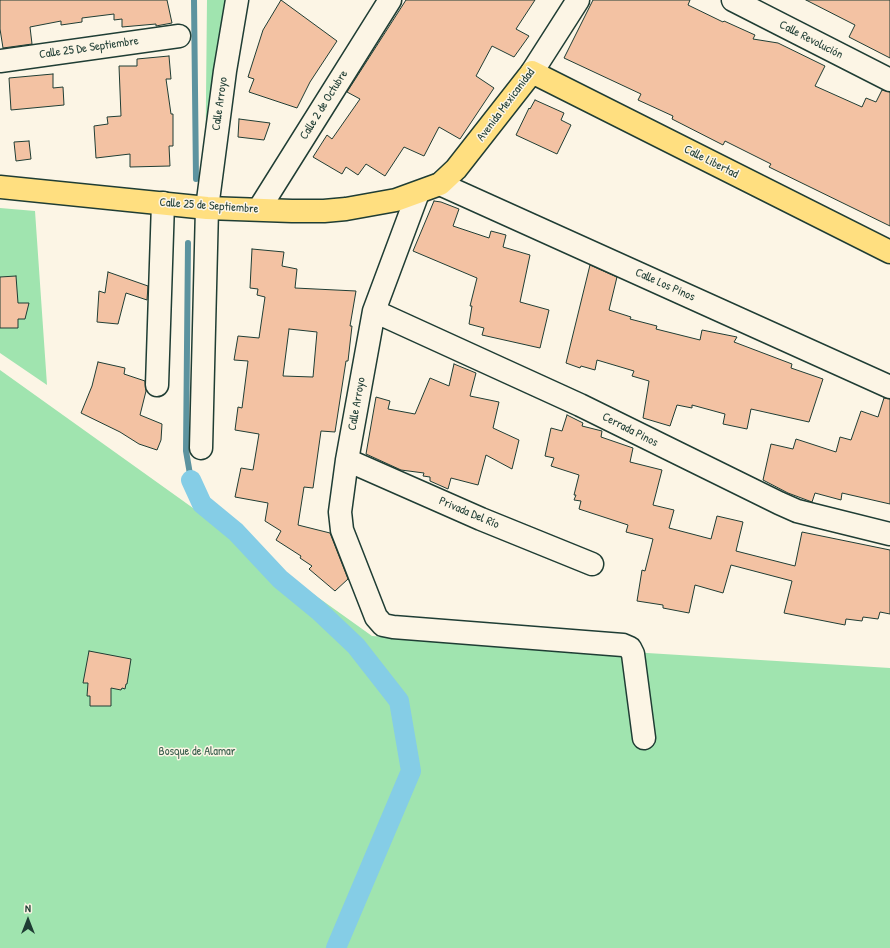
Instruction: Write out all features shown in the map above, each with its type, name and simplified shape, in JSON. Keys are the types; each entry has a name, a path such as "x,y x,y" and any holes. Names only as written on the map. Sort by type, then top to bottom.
{"main road":[{"name":"Avenida Mexicanidad","path":"418,193 440,184 456,169 532,72"},
{"name":"Calle Libertad","path":"532,72 890,252"},
{"name":"Calle 25 de Septiembre","path":"0,186 207,208 292,211 346,209 396,200 418,193"}],"street":[{"name":"Calle Arroyo","path":"201,448 207,208 225,71 237,0"},
{"name":"Calle 2 de Octubre","path":"259,209 390,0"},
{"name":"Avenida Mexicanidad","path":"532,72 578,0"},
{"name":"Calle Revolución","path":"733,0 890,80"},
{"name":"Calle 25 De Septiembre","path":"0,61 179,36"},
{"name":"Calle Los Pinos","path":"440,184 890,387"},
{"name":"Calle Arroyo","path":"418,193 374,311 347,460 340,512 342,530 376,617 383,625 393,627 623,645 630,648 633,654 644,738"},
{"path":"157,385 163,203"},
{"name":"Cerrada Pinos","path":"374,311 580,405 779,503 817,516 890,534"},
{"name":"Privada Del Río","path":"347,460 481,519 592,564"}],"green space":[{"path":"207,0 234,0 205,195"},
{"path":"0,208 35,211 47,385 0,353"},
{"name":"Bosque de Alamar","path":"0,370 372,636 890,668 890,948 0,948"}],"building":[{"path":"0,0 167,0 172,23 156,26 156,24 122,27 122,19 114,20 114,14 82,18 82,22 61,25 61,21 30,27 32,44 3,48 0,29"},
{"path":"281,0 337,41 310,82 297,108 249,92 254,79 248,77 263,30"},
{"path":"406,0 535,0 516,29 529,36 514,57 492,46 476,76 494,88 460,139 439,127 424,156 404,147 385,176 366,164 358,175 346,167 342,174 313,157 327,135 332,139 360,99 347,92"},
{"path":"593,0 690,0 688,5 723,22 724,21 755,35 753,39 778,43 825,66 815,86 862,107 866,98 876,102 882,90 890,92 890,226 769,167 771,164 725,141 723,145 672,119 673,116 638,100 641,94 564,58"},
{"path":"806,0 890,0 890,58 849,37 855,25"},
{"path":"169,56 171,79 166,79 171,114 173,114 173,146 169,146 170,166 130,167 130,154 96,158 94,126 108,124 107,117 121,116 119,66 137,66 137,59"},
{"path":"53,74 53,88 63,87 64,105 11,110 9,78"},
{"path":"535,100 564,113 561,120 571,125 557,154 516,135 529,108 530,109"},
{"path":"239,119 270,123 264,140 238,137"},
{"path":"29,141 31,159 16,161 14,142"},
{"path":"434,201 459,209 453,226 489,238 491,231 506,235 503,247 530,255 520,302 549,310 540,348 482,335 484,328 469,324 472,306 470,306 477,278 413,251"},
{"path":"252,249 284,252 282,266 297,269 295,288 356,291 350,326 352,326 348,361 346,361 335,432 321,431 313,488 304,487 298,525 330,533 348,579 335,591 309,569 312,566 300,558 301,556 276,540 281,531 265,521 268,503 235,497 241,468 253,470 259,434 235,430 238,407 242,408 248,361 234,360 238,336 259,338 265,297 257,295 258,289 250,288","holes":["289,329 317,332 313,377 283,376"]},
{"path":"590,265 617,277 609,310 631,317 630,319 657,326 656,329 700,340 702,330 737,337 734,342 792,364 791,368 823,379 809,422 751,409 747,429 723,424 725,414 692,405 692,408 677,405 670,426 643,418 649,381 632,376 634,371 597,360 595,370 581,366 580,368 566,363"},
{"path":"108,272 148,286 147,300 126,293 118,324 97,322 99,291 105,293"},
{"path":"16,276 18,303 29,303 25,319 18,319 18,328 0,328 0,277"},
{"path":"98,362 125,368 124,374 145,381 146,391 140,415 162,424 161,440 157,450 139,444 120,432 81,413 92,386"},
{"path":"454,364 476,373 470,396 499,402 493,428 519,440 512,469 486,455 478,485 451,478 448,489 430,481 430,477 423,476 424,473 401,470 366,454 376,397 390,401 388,409 415,414 430,378 449,386"},
{"path":"884,398 890,399 890,504 842,493 841,500 815,493 812,502 788,493 763,480 771,444 793,449 796,439 836,452 840,437 851,440 861,411 878,417"},
{"path":"567,415 583,423 582,426 602,431 601,437 633,448 630,462 662,470 653,505 674,510 669,528 711,539 717,516 743,522 736,551 795,566 802,532 890,550 890,614 880,612 878,619 863,617 862,621 846,619 845,625 784,613 792,581 731,565 723,593 695,585 689,613 663,608 663,605 637,601 642,570 645,571 653,539 626,532 628,525 579,509 581,501 574,500 576,495 574,495 579,475 551,466 554,458 545,456 551,428 562,431"},
{"path":"89,651 131,659 125,689 122,688 121,690 111,688 111,706 90,706 90,696 87,696 88,683 83,683"}],"waterway":[{"path":"194,0 196,179"},
{"path":"188,243 186,451 191,480"},
{"path":"191,480 202,504 236,532 280,579 319,611 356,646 399,701 411,771 336,948"}]}
